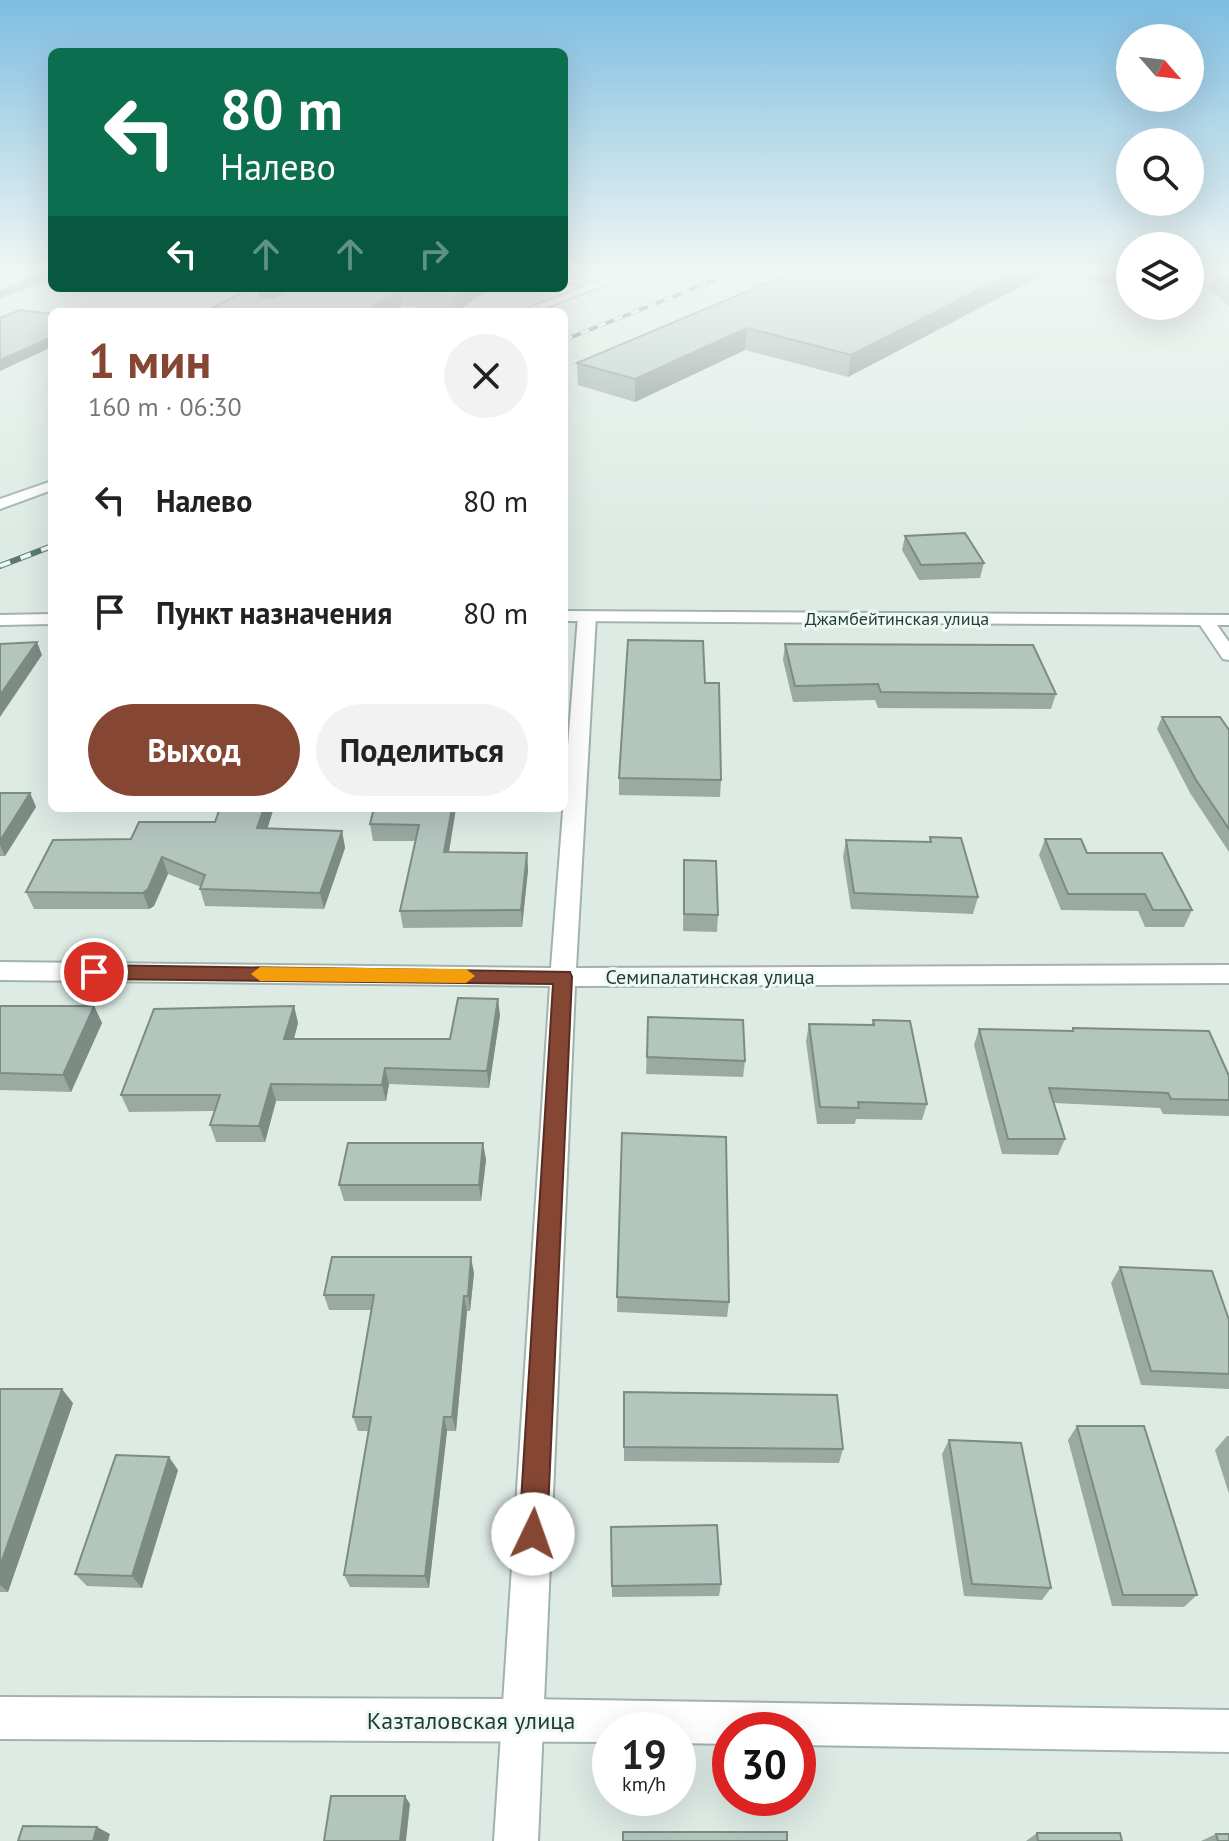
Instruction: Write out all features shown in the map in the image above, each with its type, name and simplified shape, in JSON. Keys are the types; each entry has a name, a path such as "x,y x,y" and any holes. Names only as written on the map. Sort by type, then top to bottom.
{"street":[{"path":"0,504 48,486"},
{"path":"516,1841 563,977 575,616"},
{"name":"Джамбейтинская улица","path":"575,616 1229,620"},
{"path":"0,620 48,619"},
{"path":"1205,620 1229,655"},
{"name":"Семипалатинская улица","path":"0,971 563,977 1229,974"},
{"name":"Казталовская улица","path":"0,1718 522,1720 1229,1731"}],"building":[{"path":"589,358 681,358 635,379 577,363"},
{"path":"965,533 984,563 921,565 905,536"},
{"path":"628,640 703,641 705,683 719,683 721,780 619,778"},
{"path":"37,642 0,695 0,644"},
{"path":"785,644 1033,645 1056,694 881,692 878,684 795,686"},
{"path":"1162,717 1220,717 1229,730 1229,829 1196,780"},
{"path":"0,793 30,793 0,841"},
{"path":"219,812 263,812 257,828 342,831 320,893 200,889 205,875 162,857 148,889 143,893 26,892 53,840 131,839 139,822 215,822"},
{"path":"373,812 451,812 444,852 527,853 521,910 400,911 419,825 370,824"},
{"path":"930,837 961,838 978,897 854,893 846,840 931,842"},
{"path":"1045,839 1081,839 1087,853 1162,853 1192,910 1153,910 1145,894 1068,894"},
{"path":"684,860 716,861 718,915 684,914"},
{"path":"458,998 498,999 487,1071 385,1068 382,1085 271,1084 259,1126 210,1125 220,1095 121,1095 154,1009 294,1006 284,1039 450,1039"},
{"path":"0,1006 94,1006 63,1075 0,1073"},
{"path":"648,1017 743,1020 745,1061 647,1057"},
{"path":"873,1020 910,1021 927,1104 858,1102 859,1108 820,1107 809,1024 874,1025"},
{"path":"1073,1028 1209,1031 1229,1076 1229,1100 1171,1099 1168,1093 1049,1088 1065,1139 1008,1139 979,1029 1073,1031"},
{"path":"622,1133 726,1137 729,1302 617,1297"},
{"path":"348,1143 483,1143 479,1185 339,1185"},
{"path":"332,1257 471,1257 452,1417 444,1417 425,1576 344,1575 371,1417 353,1417 374,1295 324,1295"},
{"path":"1120,1267 1212,1271 1229,1320 1229,1374 1151,1371"},
{"path":"0,1389 62,1389 0,1566"},
{"path":"624,1392 837,1395 843,1449 624,1447"},
{"path":"1077,1426 1144,1426 1197,1595 1123,1595"},
{"path":"949,1440 1021,1443 1051,1588 972,1584"},
{"path":"116,1455 169,1457 132,1576 75,1574"},
{"path":"717,1525 721,1584 612,1586 611,1527"},
{"path":"331,1796 405,1796 400,1841 324,1841"},
{"path":"23,1826 97,1827 93,1841 18,1841"},
{"path":"623,1832 787,1832 787,1841 623,1841"},
{"path":"1037,1833 1120,1833 1122,1841 1038,1841"},
{"path":"1216,1834 1229,1834 1229,1841 1218,1841"}],"railway":[{"path":"0,566 48,548"}],"slow traffic":[{"path":"260,974 466,976"}],"route":[{"path":"94,972 563,977 533,1534"}]}
